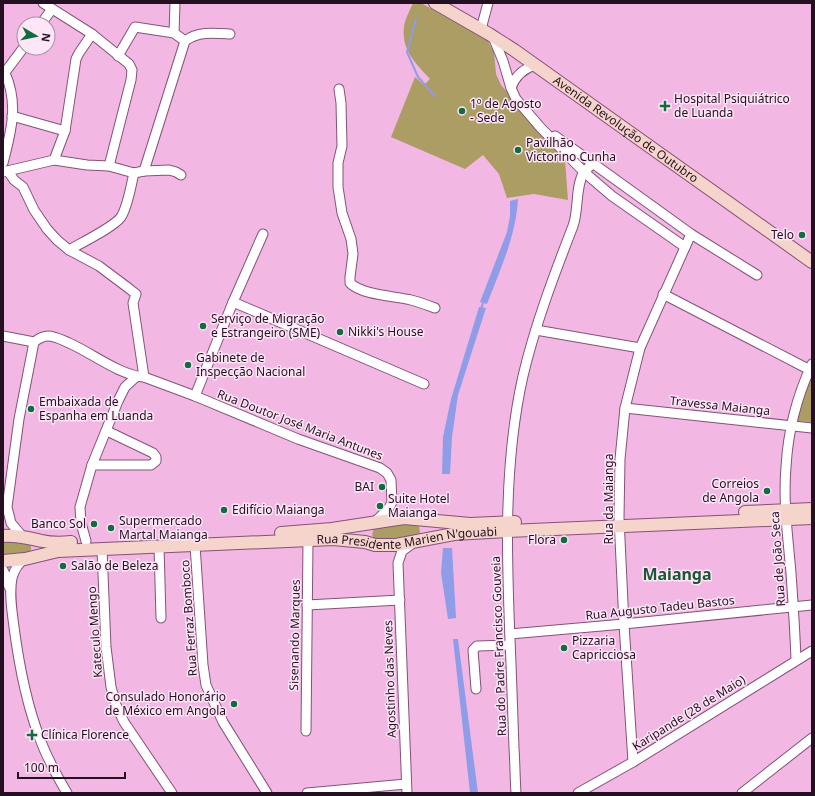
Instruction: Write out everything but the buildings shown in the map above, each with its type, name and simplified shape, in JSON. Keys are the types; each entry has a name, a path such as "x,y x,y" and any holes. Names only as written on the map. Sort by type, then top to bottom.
{"street":[{"path":"43,3 92,34 129,64 132,70 131,80 109,166"},
{"path":"174,34 175,3"},
{"name":"Avenida Revolução de Outubro","path":"435,3 493,36 812,262"},
{"path":"481,29 488,3"},
{"path":"47,16 52,9"},
{"path":"118,56 135,27 174,34 185,41"},
{"path":"54,160 65,131 76,59 78,53 92,34"},
{"path":"69,250 112,226 120,218 139,172 185,41 196,34 230,34"},
{"path":"493,36 516,99 584,172 612,196 685,248 692,234"},
{"path":"3,163 11,130 13,103 11,90 4,71 16,56"},
{"path":"511,88 515,78 520,73 535,65"},
{"path":"339,89 341,103 342,146 338,163 338,187 342,213 351,239 353,254 350,283 354,287 364,291 411,300 435,308"},
{"path":"12,116 65,131"},
{"path":"540,126 692,234 757,275"},
{"path":"6,172 54,160 87,165 109,166 139,172 168,170 181,175"},
{"name":"Rua do Padre Francisco Gouveia","path":"516,793 510,645 508,526 514,427 523,377 536,330 575,221 579,187 584,172 593,163"},
{"path":"6,172 23,187 34,210 47,229 57,240 69,250 99,266 136,294 133,303 140,377"},
{"path":"195,396 233,302 263,234"},
{"name":"Rua da Maianga","path":"633,762 619,522 620,459 625,408 640,348 685,248"},
{"path":"663,294 811,368"},
{"path":"233,302 424,384"},
{"path":"536,330 640,348"},
{"path":"3,336 34,342 40,338 48,336 56,338 79,348 99,360 140,377"},
{"path":"3,518 7,507 19,419 34,342"},
{"name":"Rua de João Seca","path":"796,660 794,607 786,515 786,467 791,426 798,397 811,368"},
{"path":"86,542 81,523 80,507 92,465 118,401 126,387 140,377"},
{"name":"Rua Doutor José Maria Antunes","path":"140,377 195,396 298,439 380,468 387,473 390,480 392,502 389,508 374,523"},
{"name":"Travessa Maianga","path":"625,408 812,428"},
{"path":"92,465 152,465 156,461 153,453 107,431"},
{"path":"7,507 11,523 22,536 29,540 33,547 31,553 25,559 20,561 13,575 11,598"},
{"name":"Rua Presidente Marien N'gouabi","path":"786,515 812,509"},
{"name":"Rua Presidente Marien N'gouabi","path":"3,536 22,536 58,543 86,542 291,532 332,529 394,519 415,518 434,521 508,526 786,515 812,518"},
{"path":"398,563 402,551 407,546 417,542 421,536 422,530 420,523 415,518"},
{"path":"374,523 368,529 366,535 368,541 390,550 396,556 398,563"},
{"name":"Rua Presidente Marien N'gouabi","path":"3,561 25,559 58,551 291,540 333,539 364,542 375,545 396,545 417,542 435,537 508,526"},
{"name":"Sisenando Marques","path":"306,730 308,540"},
{"name":"Rua Ferraz Bomboco","path":"195,545 203,666 206,685 223,722 267,793"},
{"path":"159,546 161,618"},
{"name":"Kateculo Mengo","path":"102,549 106,647 111,687 116,705 124,722 172,793"},
{"name":"Agostinho das Neves","path":"398,563 407,789"},
{"path":"3,570 6,574 11,598 20,665 30,706 46,754 68,793"},
{"path":"307,605 400,600"},
{"name":"Rua Augusto Tadeu Bastos","path":"510,634 812,606"},
{"path":"476,689 473,650 477,646 510,645"},
{"name":"Karipande (28 de Maio)","path":"578,793 594,790 633,762 812,651"},
{"path":"742,793 812,738"},
{"path":"307,793 407,789"}],"shaded area":[{"name":"1º de Agosto - Sede","path":"413,3 421,3 487,40 494,52 496,74 501,85 565,160 568,200 534,194 507,198 499,174 483,155 465,169 391,137 415,77 424,85 430,79 415,62 407,50 405,43 404,27"},
{"path":"811,376 812,422 796,421"},
{"path":"386,522 419,525 420,533 390,544 373,538 372,535 374,530"},
{"path":"3,537 28,541 31,546 30,552 3,560"}],"water":[{"path":"518,199 517,213 511,240 502,266 487,304 480,302 507,232 510,216 510,201"},
{"path":"479,307 486,308 458,395 452,437 450,474 442,474 443,437 451,399"},
{"path":"443,548 452,548 456,618 448,619 441,573"},
{"path":"453,639 458,639 478,793 470,793"}],"waterway":[{"path":"416,19 407,52 418,77 435,96"},
{"path":"481,309 484,300"}],"place":[{"name":"Hospital Psiquiátrico de Luanda","path":"665,106"},
{"name":"1º de Agosto - Sede","path":"462,111"},
{"name":"Pavilhão Victorino Cunha","path":"518,150"},
{"name":"Telo","path":"802,235"},
{"name":"Serviço de Migração e Estrangeiro (SME)","path":"203,326"},
{"name":"Nikki's House","path":"340,332"},
{"name":"Gabinete de Inspecção Nacional","path":"188,365"},
{"name":"Embaixada de Espanha em Luanda","path":"31,409"},
{"name":"BAI","path":"382,487"},
{"name":"Correios de Angola","path":"767,491"},
{"name":"Suite Hotel Maianga","path":"380,506"},
{"name":"Edifício Maianga","path":"224,510"},
{"name":"Banco Sol","path":"94,524"},
{"name":"Supermercado Martal Maianga","path":"111,528"},
{"name":"Flora","path":"564,540"},
{"name":"Salão de Beleza","path":"63,566"},
{"name":"Pizzaria Capricciosa","path":"564,648"},
{"name":"Consulado Honorário de México em Angola","path":"234,704"},
{"name":"Clínica Florence","path":"32,735"}],"district":[{"name":"Maianga","path":"677,574"}]}
